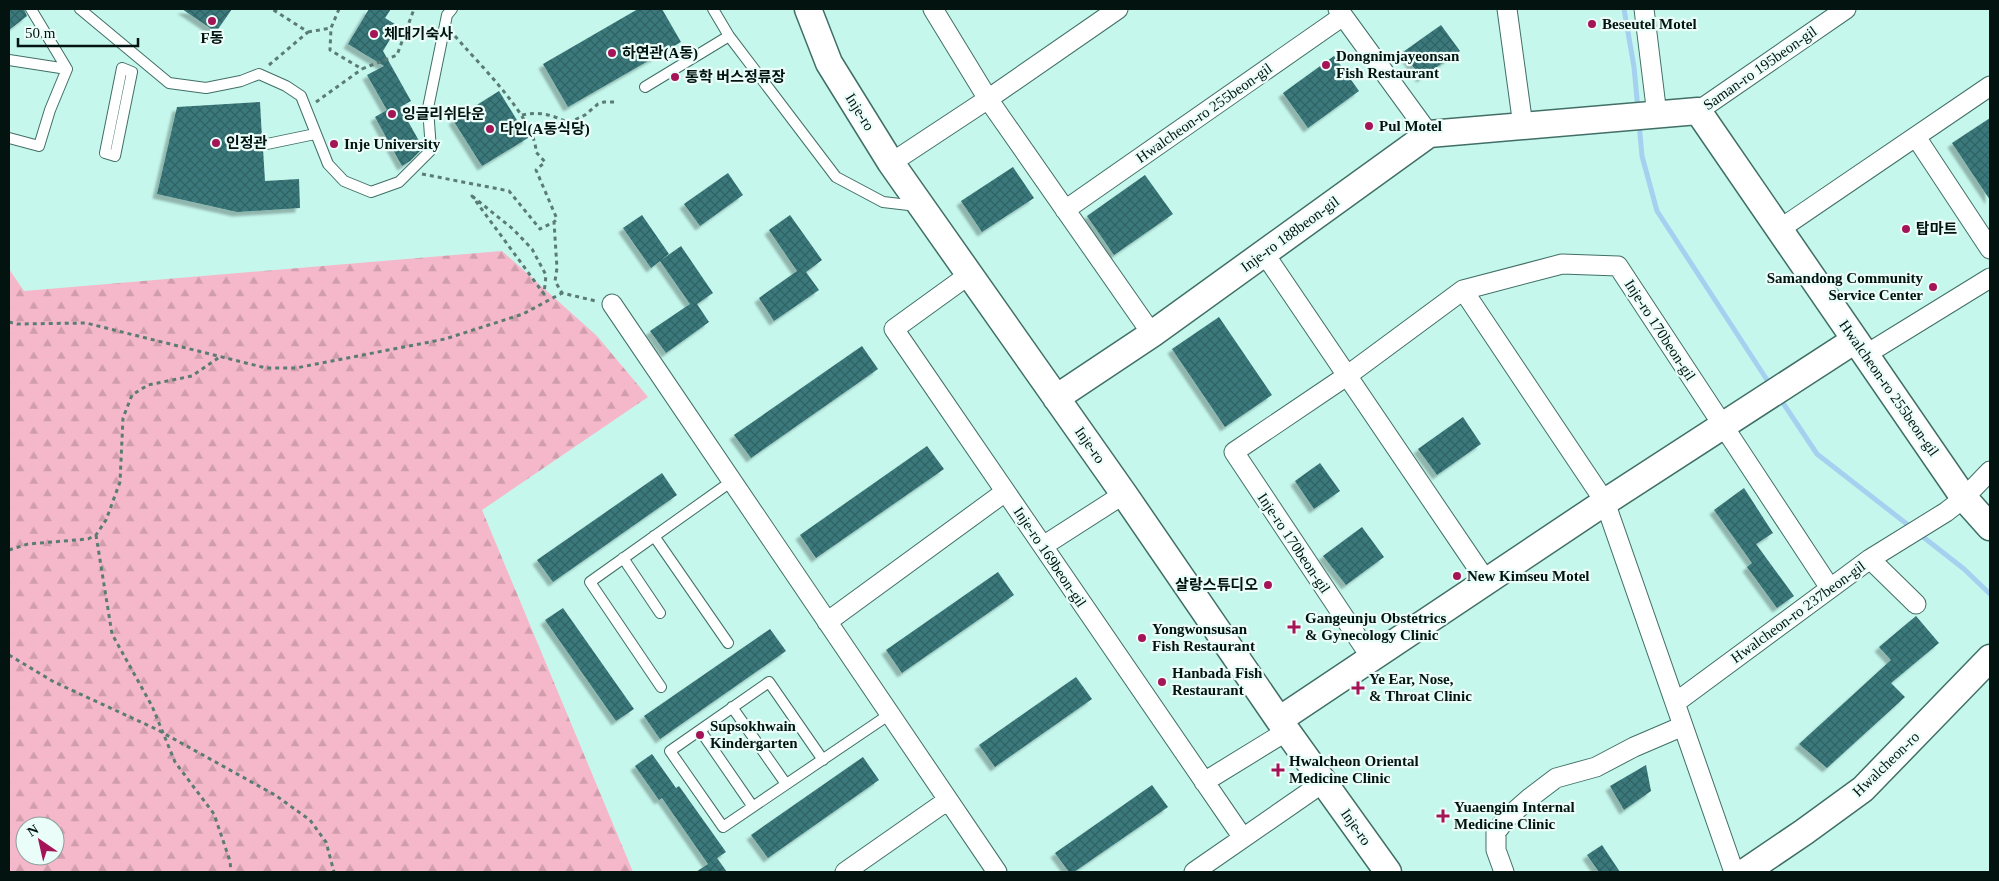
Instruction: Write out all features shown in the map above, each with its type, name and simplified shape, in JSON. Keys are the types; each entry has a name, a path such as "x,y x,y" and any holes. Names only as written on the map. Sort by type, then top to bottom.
{"street":[{"name":"Inje-ro","path":"808,9 829,63 891,163 1124,494 1283,726 1388,872"},
{"path":"891,163 1118,9"},
{"path":"1507,9 1523,126"},
{"path":"1644,9 1652,115"},
{"name":"Saman-ro 195beon-gil","path":"1698,111 1846,9"},
{"path":"936,10 988,99 1152,334"},
{"name":"Hwalcheon-ro 255beon-gil","path":"1065,210 1340,12 1430,134"},
{"path":"1780,228 1990,86"},
{"path":"1430,134 1698,111"},
{"name":"Hwalcheon-ro 255beon-gil","path":"1698,111 1780,228 1853,348 1955,505 1990,527"},
{"name":"Inje-ro 188beon-gil","path":"1056,398 1152,334 1430,134"},
{"path":"1916,137 1990,249"},
{"path":"1264,253 1487,582"},
{"name":"Inje-ro 170beon-gil","path":"1372,659 1234,452 1348,375 1463,290 1562,264 1618,266 1723,425"},
{"name":"Inje-ro 169beon-gil","path":"970,274 894,329 1244,838"},
{"path":"1204,782 1372,659 1723,425 1762,400 1853,348 1990,278"},
{"path":"1463,290 1605,502 1734,872"},
{"path":"612,304 998,872"},
{"path":"1723,425 1830,588"},
{"path":"1870,559 1955,505 1990,471"},
{"path":"827,622 1006,492"},
{"path":"1043,546 1124,494"},
{"name":"Hwalcheon-ro 237beon-gil","path":"1675,703 1870,559 1916,604"},
{"name":"Hwalcheon-ro","path":"1745,872 1804,832 1862,789 1990,658"},
{"path":"1504,872 1496,850 1496,832 1506,819 1531,797 1556,778 1596,767 1634,747 1683,726"},
{"path":"1194,872 1324,782"},
{"path":"845,872 948,800"}],"lane":[{"path":"31,9 67,69"},
{"path":"80,9 169,83 206,88 241,81 259,74 286,86 301,96 328,164 344,181 371,192 399,182 431,150 428,108 447,15 452,9"},
{"path":"714,9 729,36 836,177 883,202 923,207"},
{"path":"645,87 729,36"},
{"path":"128,71 138,58"},
{"path":"9,60 67,69"},
{"path":"122,68 128,71 132,72 115,156 105,153 122,68"},
{"path":"9,138 39,146 50,110 67,69"},
{"path":"267,144 315,134"},
{"path":"662,687 590,582 732,481"},
{"path":"654,536 728,644"},
{"path":"623,558 660,613"},
{"path":"823,760 768,682 670,751 723,827 823,760 890,714"},
{"path":"732,707 786,784"},
{"path":"700,730 753,807"}],"path":[{"path":"272,9 308,32"},
{"path":"340,9 331,28 330,50 362,69"},
{"path":"305,110 362,69 397,55 414,9"},
{"path":"446,26 522,114 536,142 536,152 545,162 536,170 557,219 554,222 557,268 555,281 562,293"},
{"path":"259,74 308,32 331,28"},
{"path":"522,114 556,116 568,123 585,115 598,104 617,102"},
{"path":"410,172 509,191 540,230 554,222"},
{"path":"472,196 513,229 532,249 546,275 544,294 472,196"},
{"path":"9,322 18,324 86,323 222,355 266,368 296,368 445,339 523,314 562,293 612,304"},
{"path":"9,550 28,544 88,539 96,534 106,520 120,482 123,418 132,395 148,385 192,376 222,355"},
{"path":"96,534 112,634 152,706 161,732 175,762 214,814 230,861 231,872"},
{"path":"9,655 54,682 161,732 275,795 310,820 326,842 334,872"}],"green space":[{"path":"502,251 597,336 648,397 482,510 633,872 9,872 9,269 24,291"}],"building":[{"path":"9,9 24,9 27,16 9,30"},
{"name":"F동","path":"182,9 232,9 216,32"},
{"name":"잉글리쉬타운","path":"369,9 391,9 385,18 398,26 383,51 411,101 400,107 423,148 402,166 375,117 387,110 367,75 384,66 348,44"},
{"name":"하연관(A동)","path":"638,9 662,9 681,42 568,107 543,64"},
{"path":"1441,25 1460,51 1421,78 1403,52"},
{"path":"1334,56 1359,91 1308,128 1283,93"},
{"name":"다인(A동식당)","path":"499,91 528,138 482,166 453,120"},
{"name":"인정관","path":"260,102 262,139 260,145 263,149 265,181 299,179 300,208 237,212 157,194 177,107"},
{"path":"1990,118 1990,200 1952,143"},
{"path":"1013,167 1034,198 982,232 961,201"},
{"path":"728,173 743,195 700,226 684,204"},
{"path":"1145,175 1173,214 1114,255 1087,216"},
{"path":"642,215 669,254 651,268 623,228"},
{"path":"790,215 822,260 806,272 819,290 774,321 759,298 797,271 769,230"},
{"path":"681,246 713,293 697,304 709,322 666,353 650,331 690,304 660,261"},
{"path":"1219,317 1272,395 1225,427 1172,349"},
{"path":"862,346 878,369 751,458 734,435"},
{"path":"1463,417 1481,444 1437,475 1418,449"},
{"path":"927,446 944,469 816,558 800,535"},
{"path":"1320,463 1340,491 1314,509 1295,481"},
{"path":"662,473 677,495 553,582 537,560"},
{"path":"1744,488 1773,533 1756,544 1794,596 1777,608 1747,567 1752,563 1714,510"},
{"path":"1362,527 1384,557 1346,585 1323,556"},
{"path":"998,572 1014,595 902,673 886,650"},
{"path":"563,608 634,709 616,721 545,620"},
{"path":"1916,616 1939,643 1891,683 1905,697 1827,768 1799,744 1891,660 1879,647"},
{"path":"770,629 786,651 660,739 644,716"},
{"path":"1076,677 1092,699 995,767 979,745"},
{"path":"652,754 676,788 679,786 726,852 717,858 727,872 696,872 708,864 662,798 659,800 635,766"},
{"path":"863,757 879,780 768,858 751,835"},
{"path":"1646,765 1651,791 1624,810 1610,786"},
{"path":"1152,785 1168,807 1074,872 1069,872 1055,853"},
{"path":"1602,845 1620,872 1599,872 1587,855"}],"waterway":[{"path":"1624,9 1634,67 1638,110"},
{"path":"1639,123 1642,156 1657,211 1771,386"},
{"path":"1779,397 1817,454 1912,528"},
{"path":"1918,533 1964,569 1990,594"}],"place":[{"name":"F동","path":"212,21"},
{"name":"Beseutel Motel","path":"1592,24"},
{"name":"체대기숙사","path":"374,34"},
{"name":"하연관(A동)","path":"612,53"},
{"name":"Dongnimjayeonsan Fish Restaurant","path":"1326,65"},
{"name":"통학 버스정류장","path":"675,77"},
{"name":"잉글리쉬타운","path":"392,114"},
{"name":"Pul Motel","path":"1369,126"},
{"name":"다인(A동식당)","path":"490,129"},
{"name":"인정관","path":"216,143"},
{"name":"Inje University","path":"334,144"},
{"name":"탑마트","path":"1906,229"},
{"name":"Samandong Community Service Center","path":"1933,287"},
{"name":"New Kimseu Motel","path":"1457,576"},
{"name":"살랑스튜디오","path":"1268,585"},
{"name":"Gangeunju Obstetrics & Gynecology Clinic","path":"1294,627"},
{"name":"Yongwonsusan Fish Restaurant","path":"1142,638"},
{"name":"Hanbada Fish Restaurant","path":"1162,682"},
{"name":"Ye Ear, Nose, & Throat Clinic","path":"1358,688"},
{"name":"Supsokhwain Kindergarten","path":"700,735"},
{"name":"Hwalcheon Oriental Medicine Clinic","path":"1278,770"},
{"name":"Yuaengim Internal Medicine Clinic","path":"1443,816"}]}
